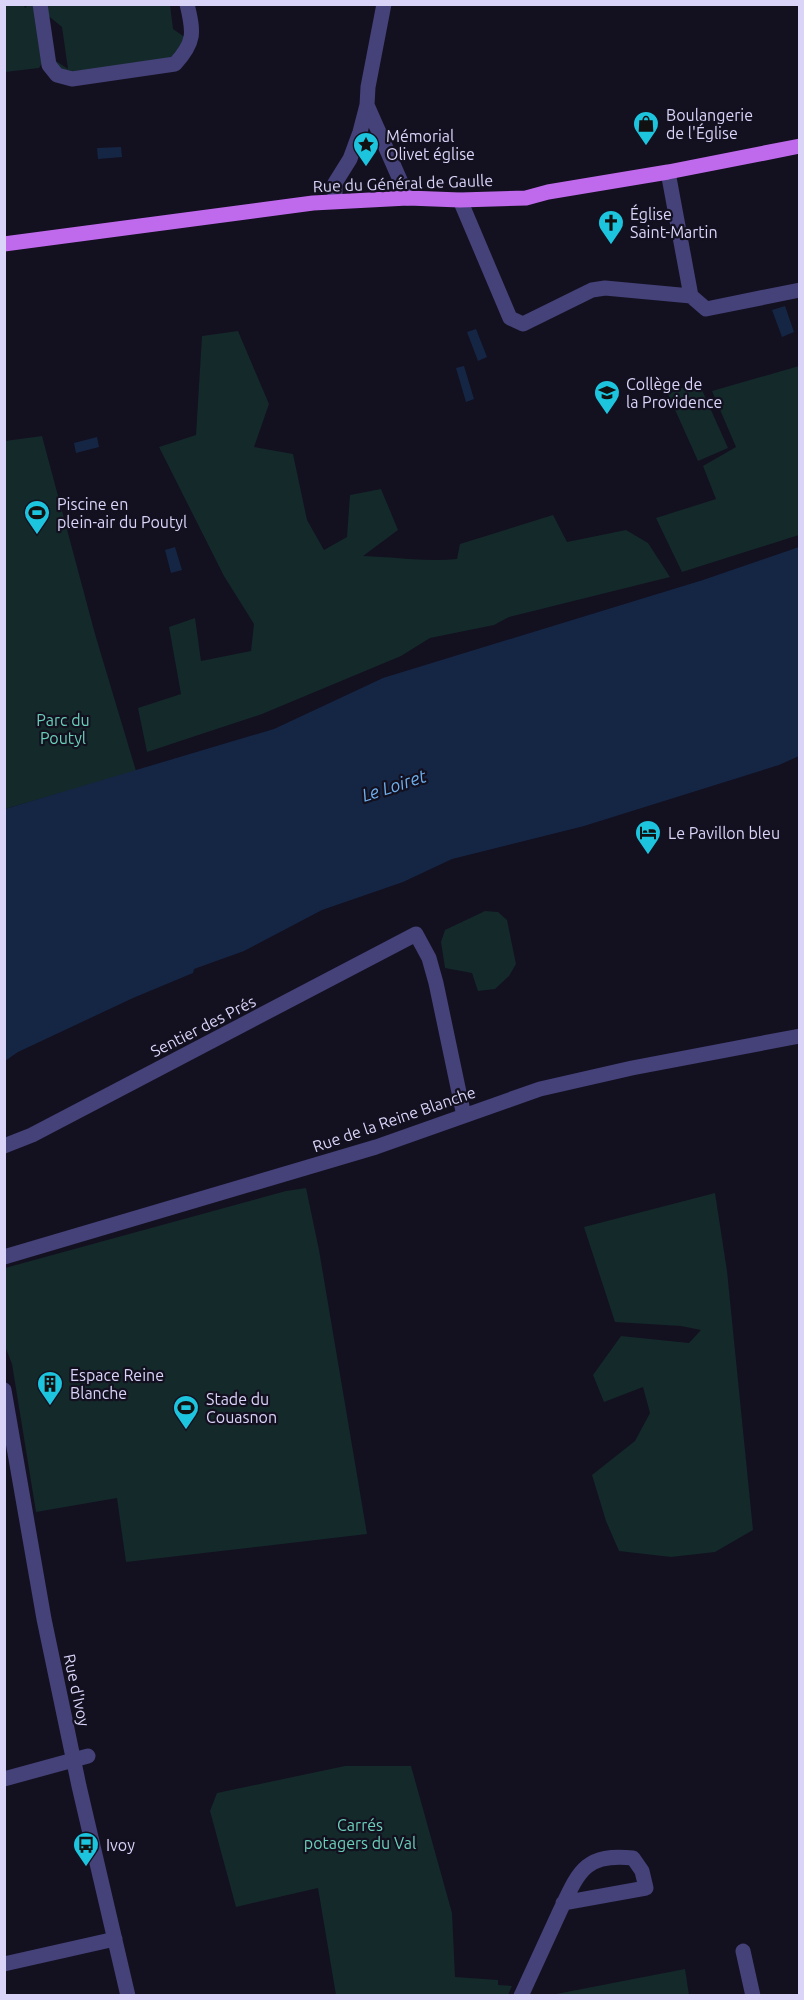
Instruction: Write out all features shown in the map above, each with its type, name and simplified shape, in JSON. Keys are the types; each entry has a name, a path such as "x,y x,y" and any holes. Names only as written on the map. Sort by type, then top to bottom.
{"main road":[{"name":"Rue du Général de Gaulle","path":"4,244 335,201 408,198 460,200 526,198 800,146"}],"street":[{"path":"40,4 49,65 57,75 72,79 175,64 187,51 193,32 187,4"},
{"path":"335,201 334,183 350,159 367,105 370,76 384,4"},
{"path":"367,105 408,198"},
{"path":"668,172 692,296 706,309 800,290"},
{"path":"460,200 510,318 523,324 592,290 605,288 692,296"},
{"name":"Sentier des Prés","path":"4,1146 32,1135 416,934 429,958 436,983 464,1116"},
{"name":"Rue de la Reine Blanche","path":"4,1257 376,1147 540,1089 632,1068 800,1036"},
{"name":"Rue d'Ivoy","path":"4,1390 44,1619 81,1758 115,1939 128,1995"},
{"path":"4,1779 81,1758"},
{"path":"521,1995 563,1903 574,1881 590,1863 611,1856 633,1858 642,1871 646,1888 563,1903"},
{"path":"4,1964 115,1939"},
{"path":"743,1951 753,1995"}],"green space":[{"path":"4,5 24,5 25,8 28,5 36,5 42,63 39,68 5,72"},
{"path":"45,5 170,5 173,29 186,38 171,58 66,73 57,67 53,59 68,69 62,27 46,14"},
{"path":"238,331 269,404 254,447 293,454 307,520 324,550 347,537 350,495 381,489 398,530 363,556 422,560 457,559 460,544 553,515 567,542 626,530 648,543 670,577 509,617 494,625 430,638 401,656 262,714 147,752 138,708 181,694 169,627 195,618 201,661 251,651 254,624 224,576 159,447 196,435 202,336"},
{"path":"799,366 799,535 682,572 656,518 716,499 703,466 736,447 712,391"},
{"path":"698,381 728,448 698,461 668,394"},
{"name":"Parc du Poutyl","path":"42,436 95,634 136,771 5,809 5,441"},
{"path":"485,911 498,912 507,920 516,964 509,976 495,989 478,991 472,973 445,968 441,942 445,930"},
{"name":"Stade du Couasnon","path":"306,1188 319,1250 367,1534 126,1562 117,1498 36,1512 12,1364 5,1346 5,1268 286,1191"},
{"path":"715,1193 727,1271 753,1530 715,1552 671,1557 619,1551 606,1521 592,1475 635,1441 650,1413 643,1387 604,1402 593,1375 621,1336 689,1343 701,1330 681,1326 615,1322 584,1227"},
{"name":"Carrés potagers du Val","path":"345,1766 411,1766 452,1913 455,1977 498,1980 498,1985 512,1986 508,1995 336,1995 318,1888 236,1907 210,1811 217,1793"},
{"path":"685,1969 689,1995 551,1995"}],"water":[{"path":"121,147 122,157 98,159 97,148"},
{"path":"785,306 794,332 782,337 772,310"},
{"path":"476,329 487,357 478,361 467,332"},
{"path":"464,366 474,399 466,402 456,368"},
{"path":"97,437 99,447 76,453 74,443"},
{"path":"175,547 182,570 171,573 165,550"},
{"name":"Le Loiret","path":"799,547 799,756 779,765 584,826 452,859 403,882 322,910 244,951 194,969 193,973 133,998 18,1052 5,1061 5,809 274,729 383,678 703,580"}],"place":[{"name":"Boulangerie de l'Église","path":"646,147"},
{"name":"Mémorial Olivet église","path":"366,168"},
{"name":"Église Saint-Martin","path":"611,246"},
{"name":"Collège de la Providence","path":"607,416"},
{"name":"Piscine en plein-air du Poutyl","path":"37,536"},
{"name":"Le Pavillon bleu","path":"648,856"},
{"name":"Espace Reine Blanche","path":"50,1407"},
{"name":"Stade du Couasnon","path":"186,1431"},
{"name":"Ivoy","path":"86,1868"}]}
